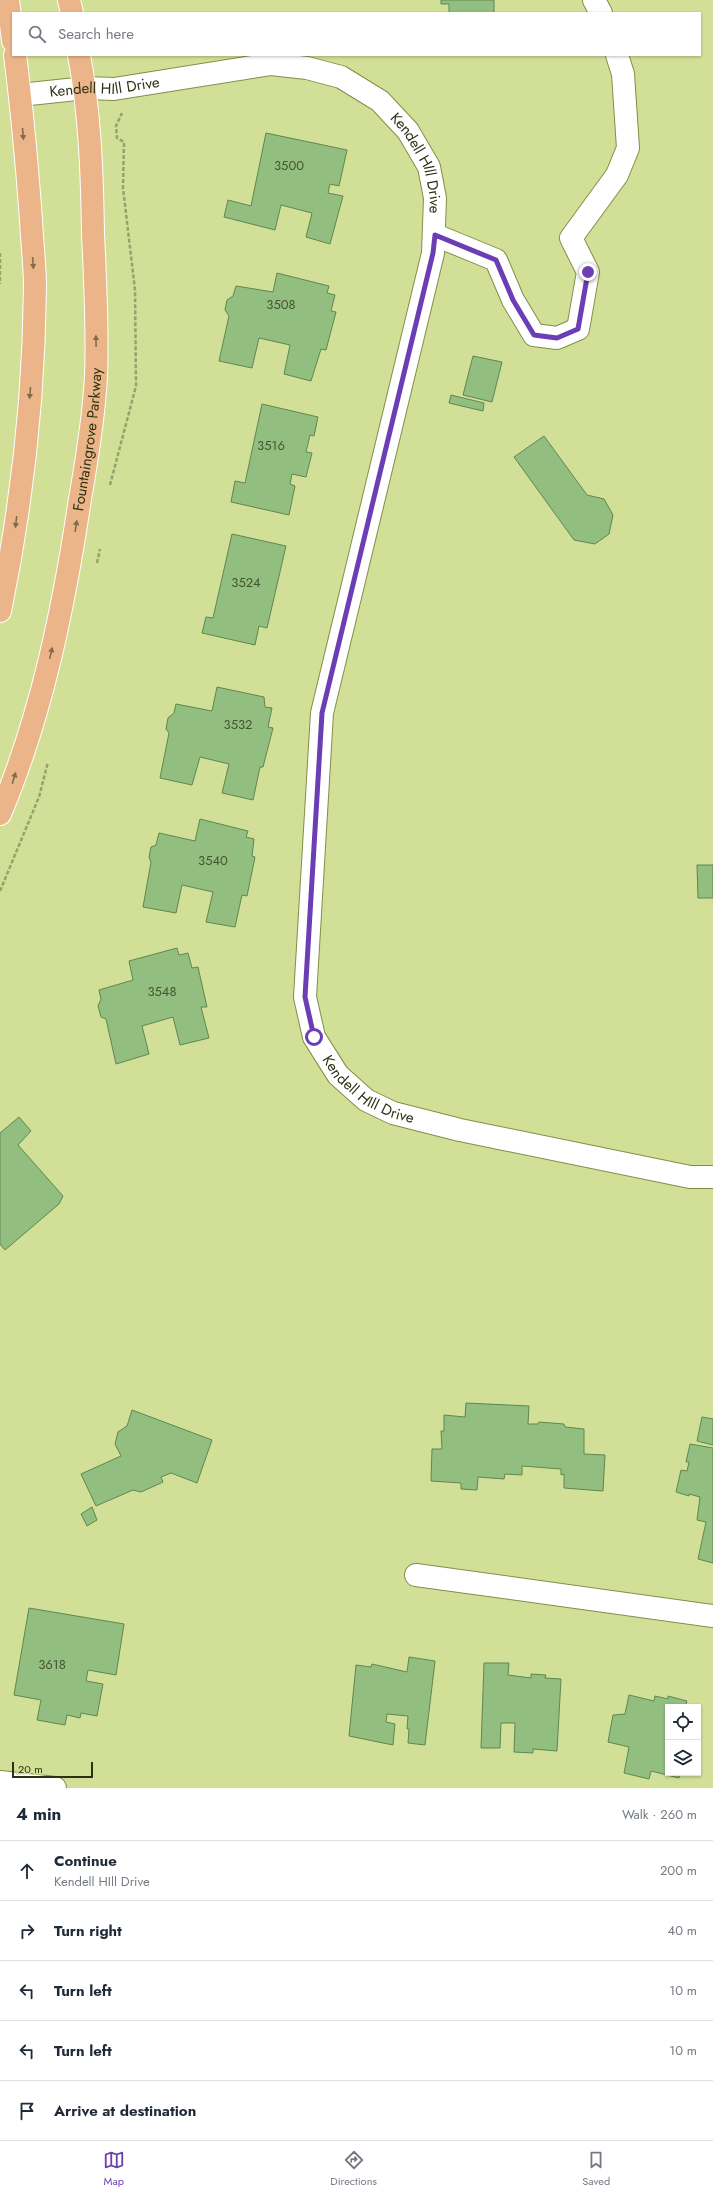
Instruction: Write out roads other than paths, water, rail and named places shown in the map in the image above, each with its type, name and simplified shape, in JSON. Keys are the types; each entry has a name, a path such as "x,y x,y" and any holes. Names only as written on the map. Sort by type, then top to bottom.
{"main road":[{"path":"8,0 12,33"},
{"path":"69,0 72,12"},
{"path":"0,611 12,554 24,459 35,286 20,95 15,56"},
{"name":"Fountaingrove Parkway","path":"0,814 11,788 45,680 70,567 96,376 92,175 86,88 79,56"}],"street":[{"path":"594,0 600,12"},
{"path":"435,235 496,260 513,300 534,335 557,338 578,329 588,272 571,238 617,175 628,148 623,74 617,56"},
{"name":"Kendell HIll Drive","path":"20,95 86,88 114,89 271,64 307,68 341,77 380,101 408,131 429,167 435,198 435,235 433,253 322,713 305,997 314,1037 338,1075 366,1100 393,1113 460,1130 690,1177 713,1177"},
{"path":"416,1575 713,1616"},
{"path":"0,1782 55,1788"}]}
